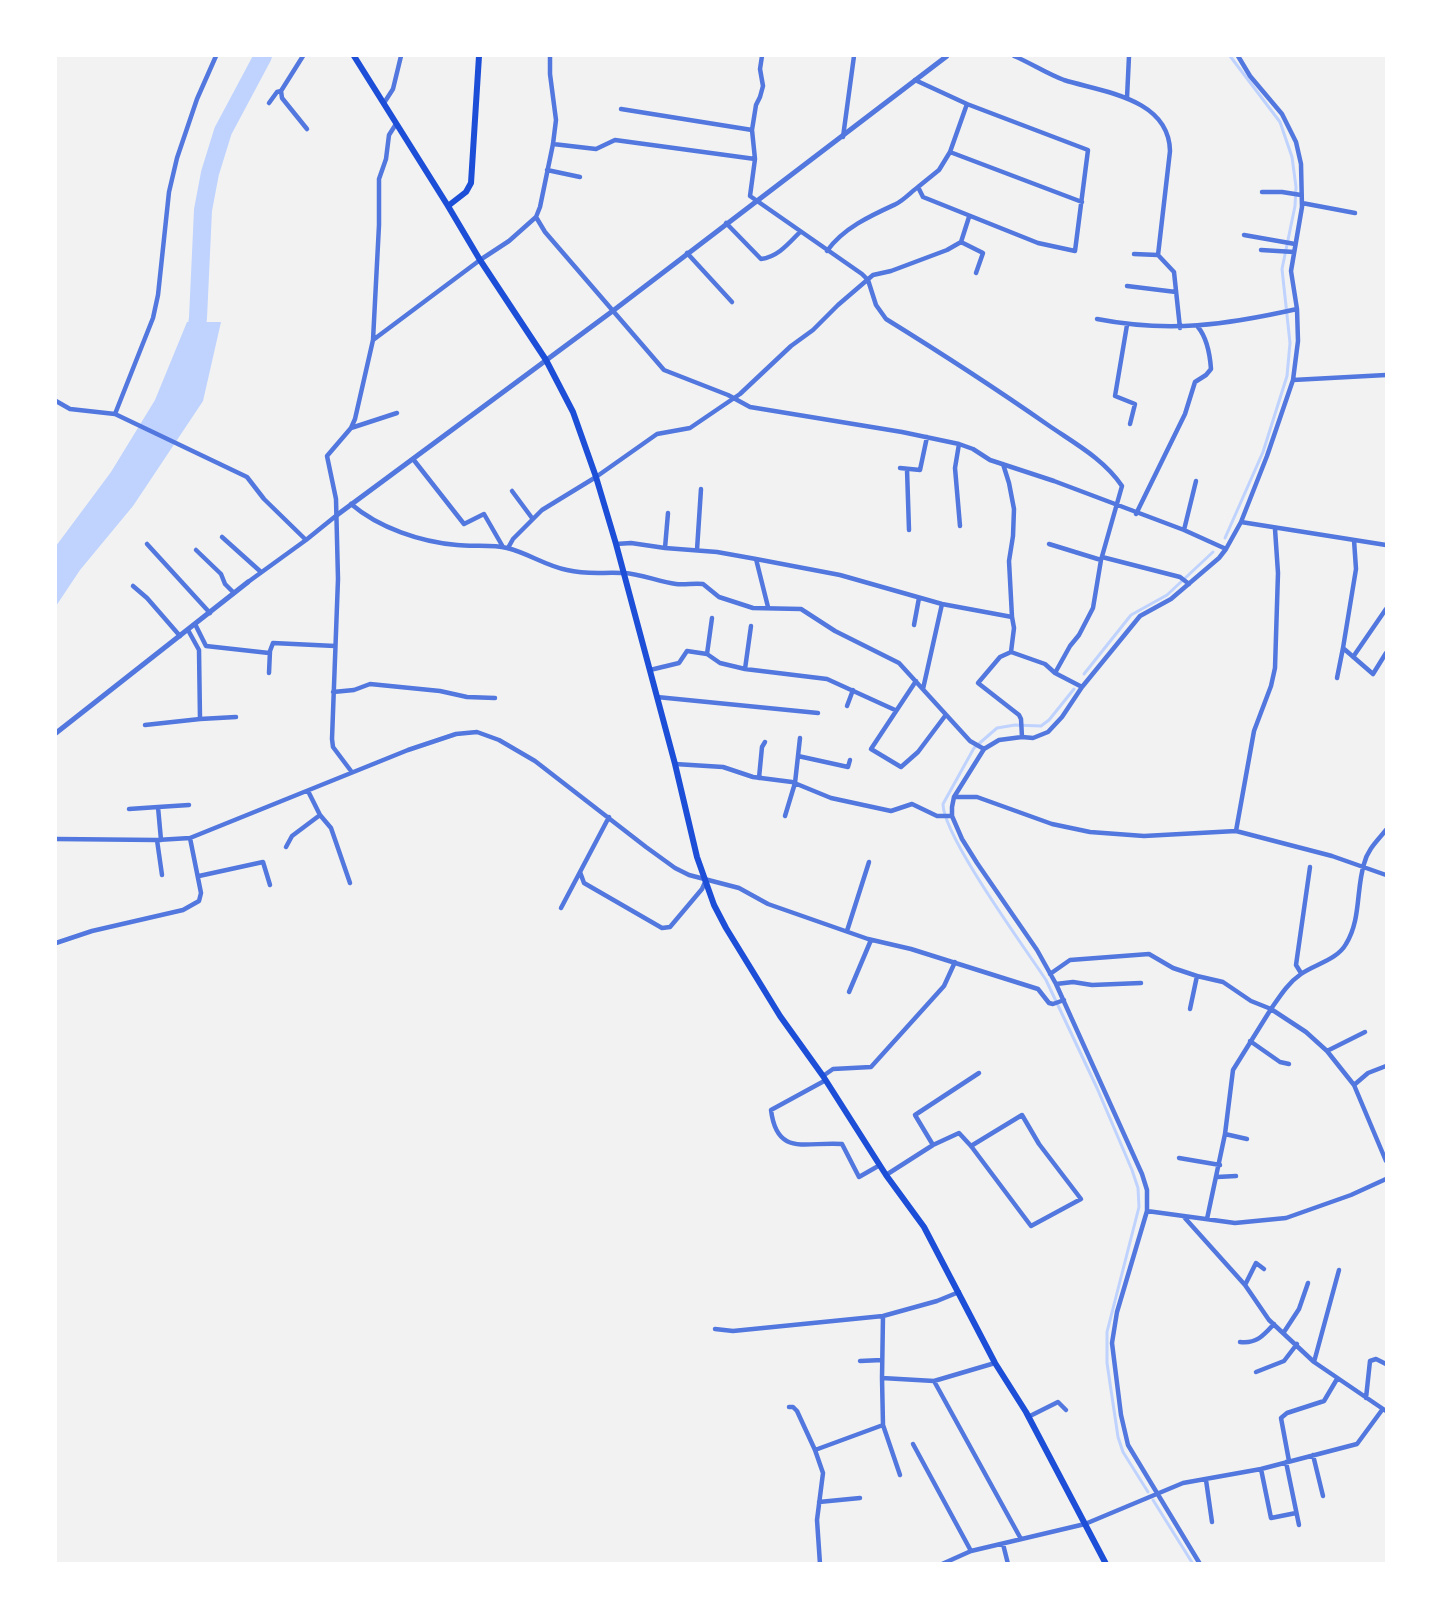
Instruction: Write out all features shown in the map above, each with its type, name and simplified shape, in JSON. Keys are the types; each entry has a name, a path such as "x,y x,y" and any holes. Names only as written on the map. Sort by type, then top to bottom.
{"main road":[{"path":"354,56 480,260 546,360 573,412 616,544 698,857 714,905 780,1016 824,1078 886,1175 924,1227 995,1363 1028,1417 1106,1563"},
{"path":"448,206 466,192 471,183 479,56"}],"street":[{"path":"118,415 153,318 158,295 169,192 177,158 197,99 216,56"},
{"path":"269,103 271,97 280,92 303,56"},
{"path":"384,104 393,90 401,56"},
{"path":"373,340 509,241 536,217 553,144 556,120 550,56"},
{"path":"762,56 760,69 763,86 756,105 752,130 755,159 750,196 868,280 876,305 886,319 984,381 1093,456 1113,473 1122,486 1102,559 1092,608 1079,635 1055,673"},
{"path":"843,137 854,56"},
{"path":"56,733 337,514 614,310 947,56"},
{"path":"1014,56 1065,80 1113,92 1127,98 1161,122 1170,142 1167,191 1158,255"},
{"path":"1127,98 1129,56"},
{"path":"1200,1563 1128,1445 1121,1415 1112,1354 1117,1312 1147,1211 1147,1190 1142,1174 1056,984 1037,950 976,863 950,816 954,797 983,749 999,740 1022,734 1033,738 1048,732 1140,616 1171,599 1226,549 1241,522 1267,456 1293,380 1298,340 1291,271 1302,203 1301,164 1296,142 1282,114 1250,76 1238,56"},
{"path":"915,80 967,104 1088,150 1075,251 1038,243 969,217 923,197 918,187"},
{"path":"280,92 282,98 307,129"},
{"path":"827,250 832,243 859,223 898,203 939,170 950,152 967,104"},
{"path":"621,109 752,130"},
{"path":"351,771 333,747 332,739 338,579 337,514 327,456 351,428 355,419 373,340 379,237 379,179 386,159 389,135 396,124"},
{"path":"553,144 596,149 615,140 755,159"},
{"path":"950,152 1082,202"},
{"path":"547,170 580,177"},
{"path":"1263,192 1301,195"},
{"path":"1302,203 1355,213"},
{"path":"536,217 545,232 664,370 734,398 750,407 959,444 973,449 990,460 1184,530 1226,549"},
{"path":"505,548 542,510 596,477 657,434 690,428 740,394 791,346 813,330 875,274 891,271 947,250 961,242 969,217"},
{"path":"726,224 762,259 782,249 800,232"},
{"path":"1244,235 1294,244"},
{"path":"961,242 983,253 976,273"},
{"path":"1261,250 1293,252"},
{"path":"687,253 732,302"},
{"path":"1134,254 1158,255 1173,269 1180,328"},
{"path":"1127,286 1176,292"},
{"path":"1097,319 1127,325 1180,328 1295,310"},
{"path":"1127,325 1115,396 1135,404 1130,424"},
{"path":"1137,514 1185,414 1194,382 1211,369 1210,356 1198,327"},
{"path":"1293,380 1386,375"},
{"path":"56,401 70,409 118,415 247,477 264,500 306,540"},
{"path":"351,428 397,413"},
{"path":"900,468 920,470 927,437"},
{"path":"959,444 955,468 960,526"},
{"path":"413,459 464,524 484,514 505,548"},
{"path":"1003,464 1014,508 1009,561 1014,628 1011,652"},
{"path":"907,469 909,530"},
{"path":"1184,530 1196,481"},
{"path":"697,550 701,489"},
{"path":"512,491 532,518"},
{"path":"351,504 382,524 444,544 505,548 566,570 601,574 623,573 676,584 703,584 719,597 753,609 768,607 801,609 835,631 899,663 945,716 970,741 983,749"},
{"path":"665,548 668,513"},
{"path":"1241,522 1386,545"},
{"path":"1236,831 1254,731 1271,686 1275,668 1278,573 1275,529"},
{"path":"222,537 261,572"},
{"path":"1337,678 1356,569 1354,540"},
{"path":"616,544 631,543 697,550 756,559 840,575 942,604 1012,617"},
{"path":"147,544 210,613"},
{"path":"1049,544 1180,577 1188,583"},
{"path":"196,550 221,574 225,584 234,593"},
{"path":"756,559 768,607"},
{"path":"133,586 147,598 180,636"},
{"path":"914,625 919,598"},
{"path":"923,689 942,604"},
{"path":"1353,657 1386,609"},
{"path":"707,654 712,618"},
{"path":"195,624 206,646 269,653"},
{"path":"745,669 751,626"},
{"path":"188,630 199,650 200,719"},
{"path":"269,672 269,653 273,643 335,646"},
{"path":"1342,648 1373,674 1386,653"},
{"path":"650,670 679,663 687,651 707,654 720,663 745,669 827,679 895,710"},
{"path":"1022,734 1021,719 978,683 1000,657 1011,652 1045,664 1055,673 1082,687"},
{"path":"915,681 870,749 901,767 918,752 945,716"},
{"path":"333,692 354,690 370,684 440,691 467,697 495,698"},
{"path":"847,706 853,690"},
{"path":"657,697 818,713"},
{"path":"145,725 236,717"},
{"path":"56,839 190,838 308,791 351,771 456,734 477,732 499,740 535,761 675,868 689,875 739,888 768,904 871,940 912,949 1038,989 1049,1003 1062,1001"},
{"path":"785,816 795,783 800,738"},
{"path":"759,777 762,747 765,742"},
{"path":"798,756 848,767 850,760"},
{"path":"675,764 723,767 759,777 795,783 831,798 891,811 912,804 937,816 950,816"},
{"path":"308,791 320,815 331,828 350,883"},
{"path":"954,797 977,797 1052,824 1090,832 1144,836 1236,831 1332,856 1386,875"},
{"path":"129,809 189,805"},
{"path":"158,807 162,875"},
{"path":"286,847 292,836 320,815"},
{"path":"561,908 609,817"},
{"path":"1208,1219 1220,1165 1233,1070 1287,985 1302,973 1338,954 1347,944 1354,927 1363,867 1371,848 1386,830"},
{"path":"56,943 92,931 174,912 199,901 199,876 190,838"},
{"path":"199,876 262,862 270,885"},
{"path":"847,931 869,862"},
{"path":"1302,973 1296,965 1310,867"},
{"path":"580,872 584,883 662,928 670,927 702,889 706,880"},
{"path":"849,992 871,940"},
{"path":"1050,974 1070,960 1149,954 1173,968 1222,982 1251,1001 1271,1009 1306,1032 1327,1051 1354,1085 1386,1161"},
{"path":"880,1165 859,1177 842,1144 802,1145 783,1139 773,1127 771,1110 824,1078 833,1069 871,1066 944,986 955,962"},
{"path":"1190,1009 1197,976"},
{"path":"1056,984 1072,982 1092,985 1141,983"},
{"path":"1117,984 1117,993"},
{"path":"1327,1051 1365,1032"},
{"path":"1250,1041 1280,1062 1289,1064"},
{"path":"1354,1085 1368,1073 1386,1066"},
{"path":"933,1145 915,1115 979,1073"},
{"path":"886,1175 933,1145 959,1133 1031,1226 1081,1199 1039,1144 1022,1115 971,1146"},
{"path":"1225,1134 1247,1139"},
{"path":"1179,1158 1220,1165"},
{"path":"1217,1177 1236,1176"},
{"path":"1147,1211 1235,1222 1286,1218 1351,1195 1386,1179"},
{"path":"942,1563 971,1551 1085,1524 1183,1483 1261,1469 1357,1444 1384,1410 1314,1362 1274,1324 1245,1285 1184,1217"},
{"path":"1245,1285 1256,1263 1264,1269"},
{"path":"1314,1362 1340,1270"},
{"path":"1284,1332 1299,1309 1308,1282"},
{"path":"715,1329 733,1331 884,1316 959,1293"},
{"path":"884,1316 883,1425 900,1475"},
{"path":"1240,1342 1252,1342 1260,1338 1274,1324"},
{"path":"1256,1372 1284,1361 1297,1344"},
{"path":"1366,1398 1370,1361 1376,1359 1386,1364"},
{"path":"860,1361 882,1360"},
{"path":"882,1378 934,1381 995,1363"},
{"path":"1299,1525 1281,1418 1287,1413 1324,1401 1337,1379"},
{"path":"934,1381 1021,1539"},
{"path":"1028,1417 1058,1402 1066,1410"},
{"path":"789,1407 793,1407 796,1411 815,1450 823,1473 817,1520 820,1563"},
{"path":"815,1450 883,1425"},
{"path":"913,1444 971,1551"},
{"path":"1313,1455 1323,1496"},
{"path":"1261,1469 1271,1518 1296,1513"},
{"path":"1206,1480 1212,1522"},
{"path":"819,1502 860,1498"},
{"path":"1003,1544 1008,1563"},
{"path":"956,1557 958,1563"}],"water":[{"path":"187,322 221,322 203,401 133,506 80,570 56,606 56,546 111,472 155,400"}],"waterway":[{"path":"194,345 198,318 203,210 210,173 223,131 263,56"},
{"path":"1225,538 1263,452 1287,376 1290,343 1282,269 1295,206 1296,187 1292,157 1280,122 1230,56"},
{"path":"1084,674 1131,615 1167,595 1213,552"},
{"path":"1074,689 1049,720 1041,726 1015,725 997,728 974,748 943,804 956,840 970,865 1046,980 1097,1088 1138,1188 1139,1207 1107,1332 1107,1363 1118,1437 1123,1452 1148,1492"},
{"path":"1153,1500 1193,1564"}]}
